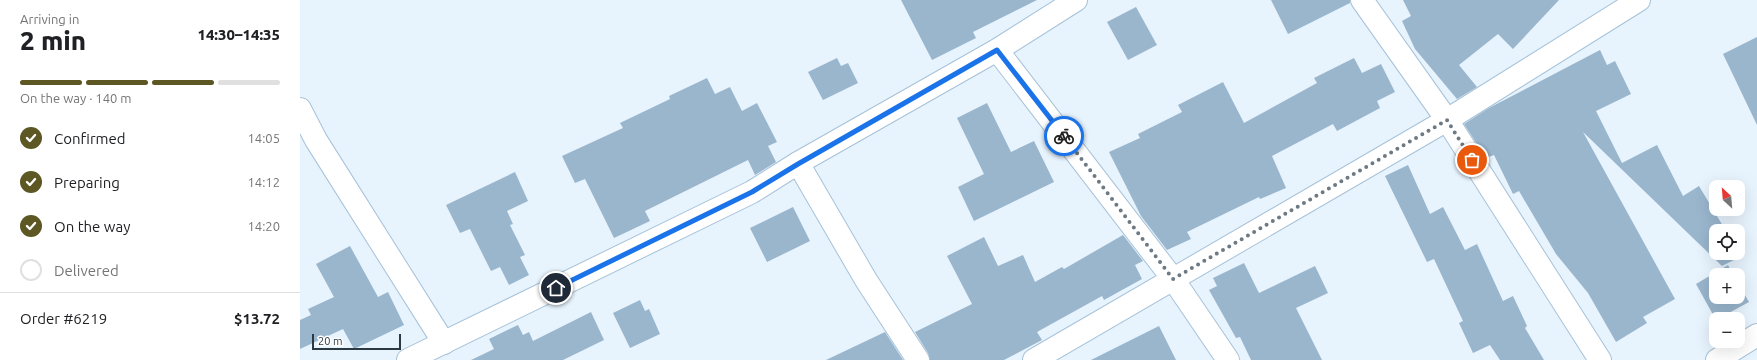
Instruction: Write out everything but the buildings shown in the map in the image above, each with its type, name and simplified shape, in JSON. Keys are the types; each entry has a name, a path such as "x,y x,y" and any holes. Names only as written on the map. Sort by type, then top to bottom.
{"street":[{"path":"408,360 752,192 997,50 1076,0"},
{"path":"1362,0 1447,120 1600,360"},
{"path":"1034,360 1447,120 1638,0"},
{"path":"997,50 1173,279 1228,360"},
{"path":"300,109 316,140 444,343"},
{"path":"798,164 866,280 918,360"},
{"path":"1717,360 1757,335"}],"way so far":[{"path":"1064,136 1173,279 1447,120 1472,160"}],"route":[{"path":"556,288 752,192 997,50 1064,136"}]}
